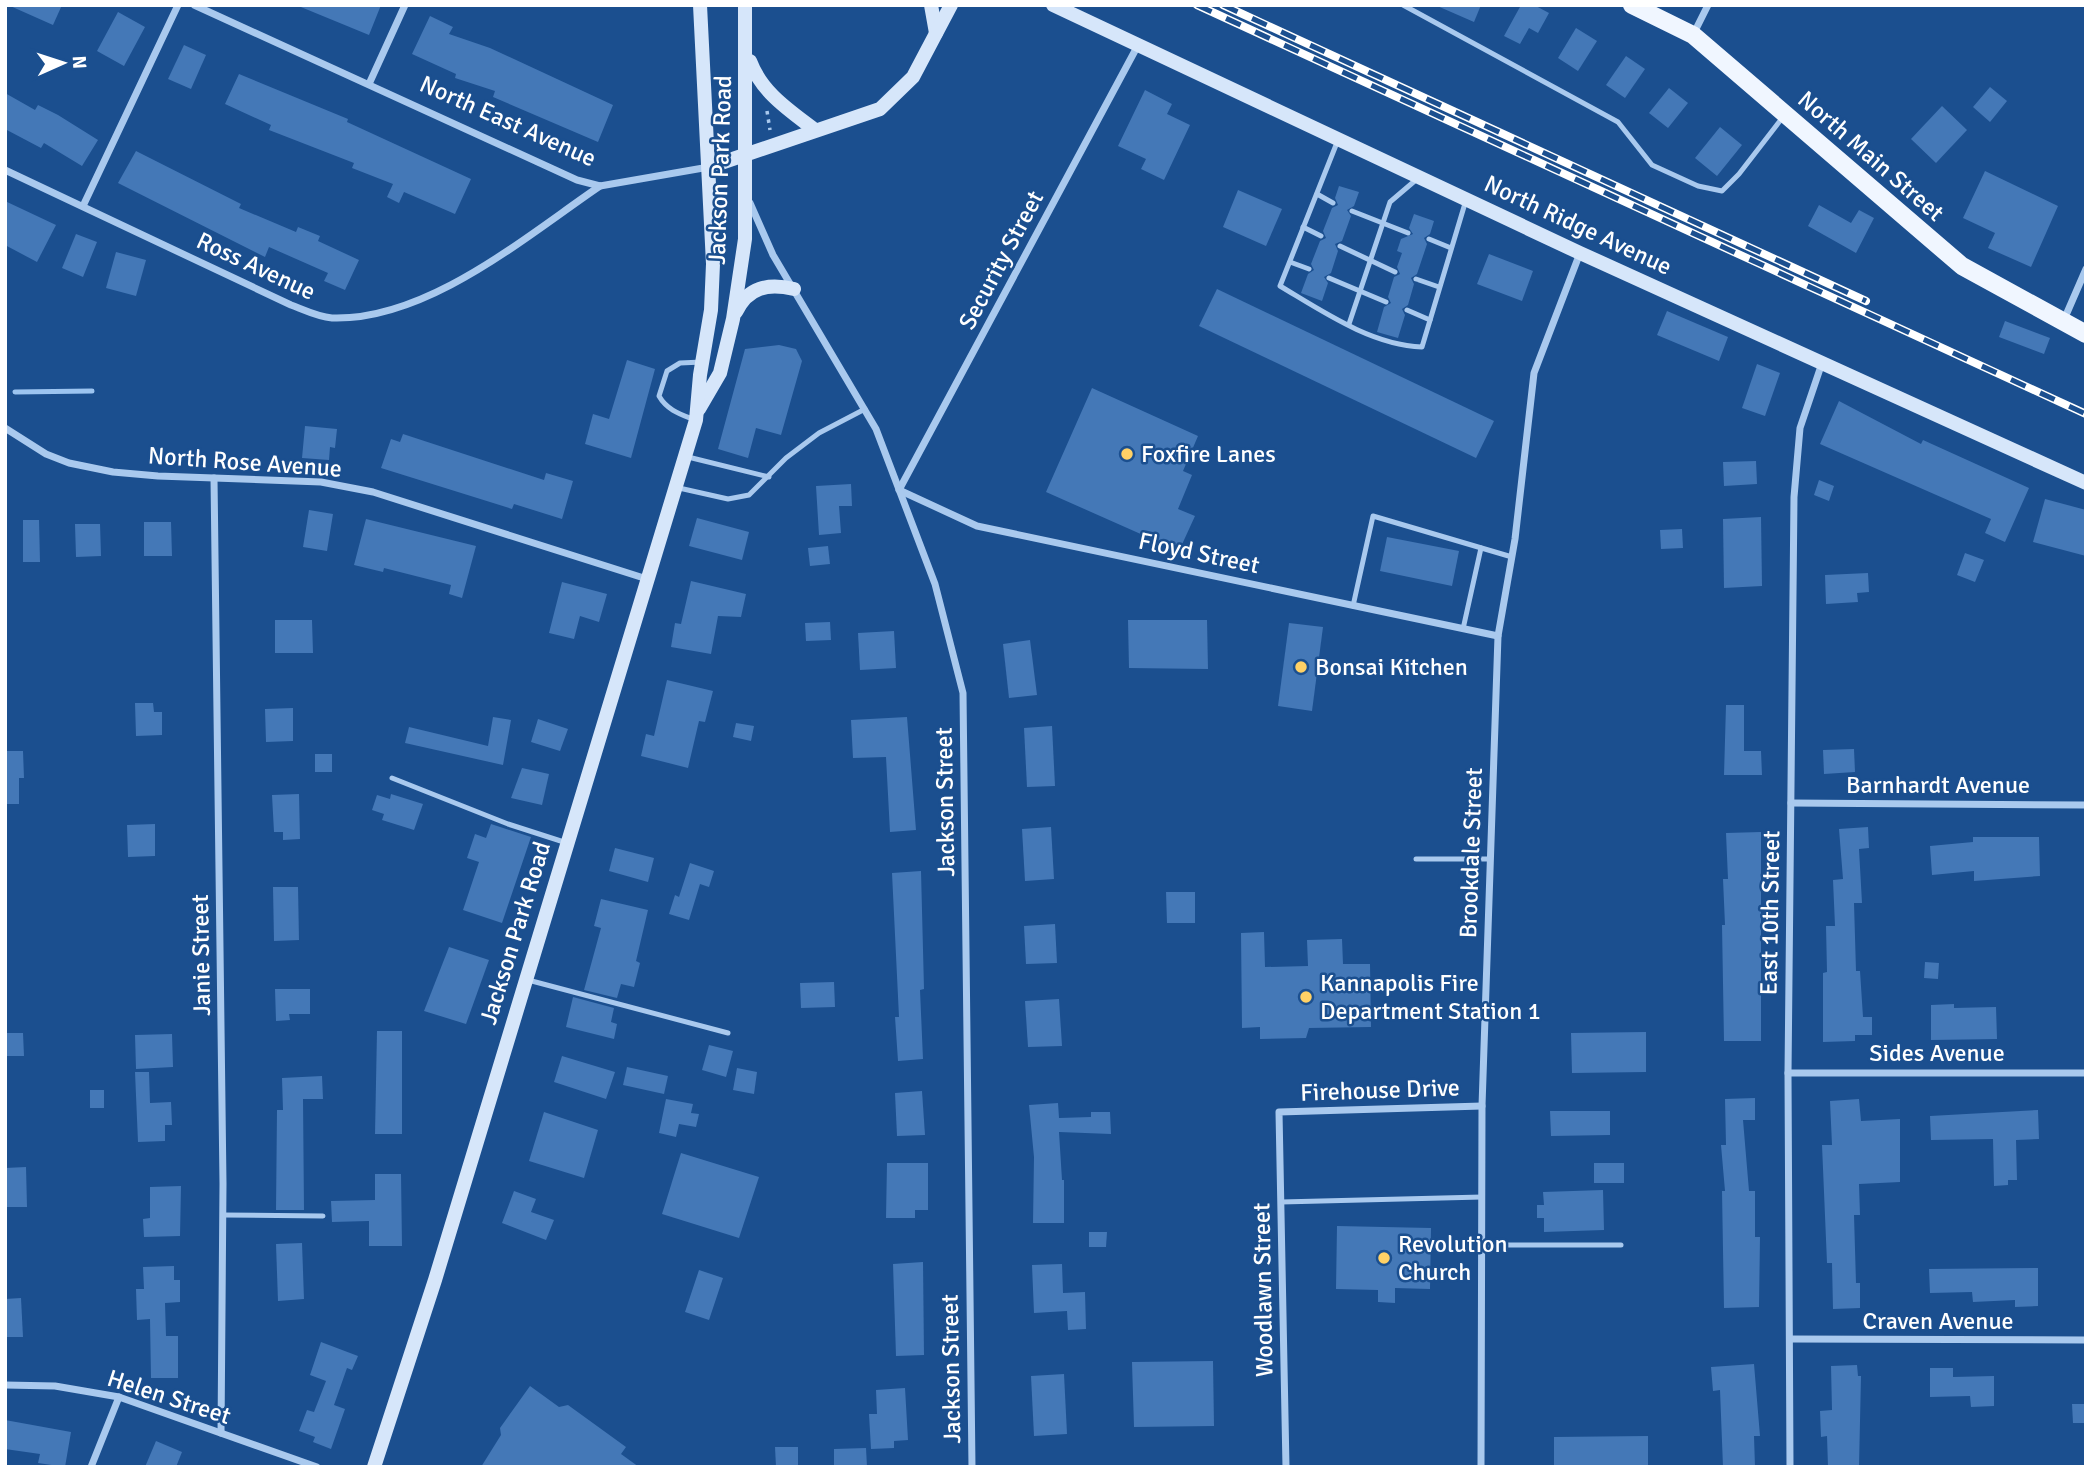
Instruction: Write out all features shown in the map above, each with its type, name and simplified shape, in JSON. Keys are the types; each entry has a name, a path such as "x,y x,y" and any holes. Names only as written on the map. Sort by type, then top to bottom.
{"main road":[{"name":"Jackson Park Road","path":"374,1467 435,1280 697,416 712,295 709,167 699,5"},
{"name":"Jackson Park Road","path":"697,416 720,373 733,319 745,239 745,5"},
{"path":"931,5 936,33"},
{"name":"North East Avenue","path":"709,167 880,109 913,77 951,5"},
{"name":"North Ridge Avenue","path":"1053,5 1137,47 1420,175 1580,253 2086,483"},
{"name":"North Main Street","path":"1632,5 1693,35 1962,265 2086,334"},
{"path":"746,40 755,75 776,100 815,130"},
{"path":"733,319 743,298 758,288 769,285 794,289"}],"street":[{"path":"83,206 178,5"},
{"name":"North East Avenue","path":"194,5 577,180 600,186 709,167"},
{"path":"369,84 405,5"},
{"path":"1693,35 1708,5"},
{"name":"Security Street","path":"899,490 1137,47"},
{"name":"Ross Avenue","path":"5,170 291,305 332,317 369,314 409,303 449,285 600,186"},
{"name":"Jackson Street","path":"747,185 757,223 864,409 899,490 935,584 963,693 972,1467"},
{"name":"Brookdale Street","path":"1481,1467 1482,1106 1498,636 1512,557 1534,373 1580,253"},
{"path":"2062,323 2086,269"},
{"name":"East 10th Street","path":"1790,1467 1788,1073 1794,497 1800,428 1822,363"},
{"name":"North Rose Avenue","path":"5,428 46,454 69,463 158,477 321,482 373,492 647,579"},
{"name":"Janie Street","path":"214,478 223,1215 221,1433"},
{"name":"Floyd Street","path":"899,490 977,526 1498,636"},
{"name":"Barnhardt Avenue","path":"1791,803 2086,805"},
{"name":"Sides Avenue","path":"1788,1073 2086,1073"},
{"name":"Firehouse Drive","path":"1279,1112 1482,1106"},
{"name":"Woodlawn Street","path":"1279,1112 1286,1467"},
{"name":"Craven Avenue","path":"1790,1339 2086,1340"},
{"name":"Helen Street","path":"5,1385 55,1385 119,1397 317,1467"},
{"path":"91,1467 119,1397"}],"lane":[{"path":"1403,5 1618,122 1652,165 1698,186 1722,191 1739,174 1785,114"},
{"path":"1339,137 1280,286 1349,324 1381,339 1422,347 1467,198"},
{"path":"1349,324 1390,202 1420,175"},
{"path":"1317,194 1333,203"},
{"path":"1352,211 1408,233"},
{"path":"1303,227 1321,236"},
{"path":"1429,239 1451,248"},
{"path":"1340,246 1395,272"},
{"path":"1290,262 1309,270"},
{"path":"1329,278 1386,302"},
{"path":"1416,279 1439,288"},
{"path":"1407,310 1430,320"},
{"path":"697,416 674,412 663,404 659,396 667,371 680,363 702,362"},
{"path":"676,487 728,499 749,495 786,458 819,433 864,409"},
{"path":"685,456 769,477"},
{"path":"1353,606 1373,516 1512,557"},
{"path":"1463,629 1482,548"},
{"path":"392,778 508,824 567,843"},
{"path":"1416,859 1490,859"},
{"path":"525,979 728,1033"},
{"path":"1281,1202 1482,1197"},
{"path":"223,1215 323,1216"},
{"path":"1482,1245 1621,1245"}],"path":[{"path":"762,127 769,128 766,105"}],"building":[{"path":"8,5 62,5 53,25"},
{"path":"296,5 381,5 369,35"},
{"path":"1435,5 1481,5 1474,22"},
{"path":"1521,5 1534,5 1549,13 1538,33 1529,28 1520,44 1504,36"},
{"path":"118,12 145,27 124,66 97,51"},
{"path":"430,16 453,27 449,34 490,48 613,105 598,142 493,97 495,91 455,78 456,74 412,54"},
{"path":"1576,28 1597,41 1578,71 1558,58"},
{"path":"184,45 206,55 191,89 168,79"},
{"path":"1626,56 1645,69 1625,98 1606,85"},
{"path":"239,74 348,119 347,122 471,179 455,214 404,192 399,203 387,197 393,184 352,168 354,163 269,130 271,125 225,104"},
{"path":"1990,87 2007,101 1990,122 1973,107"},
{"path":"1669,88 1688,103 1668,128 1649,113"},
{"path":"1145,90 1172,104 1167,114 1190,125 1164,180 1141,169 1146,159 1118,146"},
{"path":"5,93 35,110 38,105 58,115 98,140 82,166 44,143 41,148 5,129"},
{"path":"1942,106 1967,130 1936,163 1911,139"},
{"path":"1720,127 1742,145 1717,176 1695,158"},
{"path":"136,151 241,204 239,208 296,232 298,227 320,236 318,241 359,260 345,290 324,281 328,273 269,247 265,257 118,183"},
{"path":"1985,171 2058,206 2031,267 1988,248 1995,233 1963,218"},
{"path":"1339,186 1359,192 1354,206 1347,210 1351,216 1342,241 1335,244 1338,251 1331,273 1324,277 1328,283 1322,301 1301,293 1308,274 1314,270 1311,264 1320,241 1326,238 1323,231 1332,208 1338,205 1335,198"},
{"path":"1238,190 1282,209 1266,246 1223,227"},
{"path":"5,201 56,225 37,262 5,245"},
{"path":"1819,205 1851,223 1859,210 1874,218 1856,253 1808,226"},
{"path":"1414,214 1434,221 1430,234 1424,238 1427,244 1417,274 1411,278 1414,284 1408,305 1402,309 1405,315 1398,338 1377,332 1384,307 1391,303 1388,297 1394,277 1400,274 1397,267 1402,253 1397,251 1401,239 1413,234 1409,228"},
{"path":"76,234 97,242 83,277 62,268"},
{"path":"116,252 146,260 136,296 106,288"},
{"path":"1489,254 1533,271 1522,301 1477,284"},
{"path":"1217,289 1494,421 1476,458 1199,326"},
{"path":"1667,311 1728,337 1719,361 1657,335"},
{"path":"2005,321 2050,338 2044,354 1999,337"},
{"path":"779,345 796,349 802,361 781,435 756,428 748,458 718,449 745,349"},
{"path":"627,360 655,369 631,458 585,444 593,414 609,419"},
{"path":"1757,364 1780,373 1765,416 1742,408"},
{"name":"Foxfire Lanes","path":"1092,388 1198,436 1183,471 1192,475 1178,509 1195,516 1179,551 1046,492"},
{"path":"1839,401 1921,444 1923,440 2029,488 2005,542 1985,533 1991,519 1820,444"},
{"path":"305,426 337,429 335,448 330,447 329,460 302,458"},
{"path":"403,434 544,480 546,473 573,481 562,519 514,504 512,509 381,468 391,439 400,442"},
{"path":"1756,461 1757,484 1724,486 1723,462"},
{"path":"1819,480 1834,486 1829,501 1814,495"},
{"path":"851,484 852,506 839,506 841,533 819,535 816,486"},
{"path":"2045,499 2086,510 2086,556 2033,542"},
{"path":"309,510 333,514 327,551 303,547"},
{"path":"1761,517 1762,586 1724,588 1723,519"},
{"path":"697,518 749,532 742,560 689,546"},
{"path":"366,519 476,546 462,598 449,594 451,585 384,568 383,572 354,565"},
{"path":"23,520 39,520 40,562 23,562"},
{"path":"144,522 171,522 172,556 144,556"},
{"path":"75,524 100,524 101,556 76,557"},
{"path":"1682,529 1683,548 1661,549 1660,530"},
{"path":"1387,537 1459,551 1452,586 1380,571"},
{"path":"828,546 830,564 810,566 808,548"},
{"path":"1965,553 1984,560 1975,582 1957,575"},
{"path":"1868,573 1869,592 1857,593 1858,602 1826,604 1825,575"},
{"path":"691,581 746,594 741,617 718,616 711,654 671,647 675,623 681,624"},
{"path":"562,582 607,594 599,622 580,616 574,639 549,633"},
{"path":"275,620 312,620 313,653 275,653"},
{"path":"1128,620 1207,620 1208,669 1129,668"},
{"path":"830,622 831,640 806,641 805,623"},
{"name":"Bonsai Kitchen","path":"1289,623 1323,627 1312,711 1278,706"},
{"path":"894,631 896,668 860,670 858,633"},
{"path":"1030,640 1037,695 1009,698 1003,644"},
{"path":"667,680 713,691 705,722 699,721 688,768 641,756 646,734 654,736"},
{"path":"135,703 153,703 154,712 162,712 162,735 136,736"},
{"path":"1726,705 1744,705 1744,751 1761,751 1762,775 1724,775"},
{"path":"293,708 293,741 266,742 265,709"},
{"path":"493,717 511,720 503,765 405,743 409,727 488,746"},
{"path":"907,717 916,830 890,832 886,757 853,758 851,720"},
{"path":"538,719 568,729 560,751 531,742"},
{"path":"736,723 754,726 751,741 733,737"},
{"path":"1052,726 1055,786 1027,787 1024,728"},
{"path":"1854,749 1855,772 1824,774 1823,750"},
{"path":"5,751 23,751 24,778 19,778 19,804 5,804"},
{"path":"315,754 332,754 332,772 315,772"},
{"path":"522,768 549,774 542,805 511,798"},
{"path":"299,794 300,839 283,840 283,832 274,832 272,795"},
{"path":"391,794 423,804 414,830 382,820 384,814 372,810 377,795 390,799"},
{"path":"155,824 155,856 128,857 127,825"},
{"path":"491,824 531,837 502,923 463,910 479,862 467,858 475,834 486,838"},
{"path":"1051,827 1054,879 1025,881 1022,829"},
{"path":"1868,827 1869,848 1859,849 1862,903 1854,903 1856,971 1860,971 1863,1017 1872,1017 1872,1035 1855,1035 1855,1041 1823,1042 1823,973 1827,972 1826,926 1835,926 1833,880 1843,879 1839,829"},
{"path":"1761,832 1761,1041 1724,1041 1722,925 1725,925 1723,879 1728,879 1726,833"},
{"path":"1973,837 2039,837 2040,876 1974,881 1974,871 1932,875 1930,846 1973,842"},
{"path":"615,848 654,858 648,882 609,871"},
{"path":"690,863 714,871 709,887 700,884 689,920 669,914 675,895 679,897"},
{"path":"921,871 924,989 920,990 923,1059 898,1061 895,1017 899,1017 892,873"},
{"path":"273,887 298,887 299,940 274,941"},
{"path":"1166,892 1195,892 1195,923 1167,923"},
{"path":"601,899 648,910 636,961 640,963 634,987 621,984 617,998 584,990 601,928 594,926"},
{"path":"1055,924 1057,963 1026,964 1024,926"},
{"name":"Kannapolis Fire Department Station 1","path":"1264,932 1265,967 1308,966 1307,940 1342,939 1343,964 1370,964 1371,1027 1309,1028 1306,1038 1260,1039 1260,1027 1242,1028 1241,933"},
{"path":"449,947 489,960 466,1024 424,1011"},
{"path":"1925,962 1939,963 1938,979 1924,978"},
{"path":"834,982 835,1007 801,1008 800,983"},
{"path":"275,989 310,989 310,1014 289,1014 290,1020 276,1021"},
{"path":"573,997 614,1008 611,1022 617,1024 614,1039 566,1027"},
{"path":"1059,999 1062,1046 1028,1047 1025,1001"},
{"path":"1954,1004 1954,1008 1996,1007 1997,1039 1931,1040 1931,1005"},
{"path":"377,1031 402,1031 402,1134 375,1134"},
{"path":"1646,1032 1646,1072 1572,1073 1571,1033"},
{"path":"5,1033 23,1033 24,1056 5,1056"},
{"path":"172,1034 173,1067 136,1069 135,1035"},
{"path":"709,1045 733,1051 726,1077 702,1070"},
{"path":"562,1056 615,1072 606,1099 554,1082"},
{"path":"627,1067 668,1076 664,1094 623,1085"},
{"path":"737,1068 757,1072 754,1094 733,1090"},
{"path":"135,1072 149,1072 150,1103 171,1102 172,1125 165,1125 165,1141 138,1142"},
{"path":"322,1076 323,1099 303,1099 304,1210 276,1210 277,1110 283,1110 282,1078"},
{"path":"90,1090 104,1090 104,1108 90,1108"},
{"path":"922,1091 925,1135 897,1136 895,1093"},
{"path":"1755,1098 1755,1120 1743,1120 1749,1191 1755,1191 1755,1237 1760,1237 1759,1307 1724,1308 1722,1191 1725,1191 1721,1145 1726,1145 1725,1099"},
{"path":"666,1099 693,1104 691,1113 699,1114 696,1127 679,1124 676,1137 659,1133"},
{"path":"1859,1099 1861,1121 1900,1119 1900,1182 1859,1184 1860,1215 1854,1215 1856,1283 1860,1283 1860,1308 1833,1309 1832,1263 1827,1263 1822,1145 1832,1145 1830,1101"},
{"path":"1058,1103 1059,1118 1091,1117 1091,1112 1110,1112 1111,1134 1059,1132 1064,1180 1064,1223 1033,1223 1034,1157 1029,1105"},
{"path":"2038,1110 2039,1139 2016,1140 2017,1180 2008,1180 2008,1185 1994,1186 1993,1139 1931,1140 1930,1116"},
{"path":"1550,1111 1610,1111 1610,1135 1551,1136"},
{"path":"544,1112 598,1130 584,1178 529,1161"},
{"path":"681,1153 759,1177 739,1238 662,1214"},
{"path":"887,1163 928,1163 928,1210 915,1210 915,1218 886,1218"},
{"path":"1594,1163 1624,1163 1624,1183 1594,1183"},
{"path":"26,1167 27,1207 5,1207 5,1168"},
{"path":"375,1174 401,1174 402,1246 369,1246 369,1221 332,1222 331,1201 375,1200"},
{"path":"181,1186 180,1236 144,1237 143,1219 150,1218 150,1187"},
{"path":"1603,1190 1604,1230 1544,1232 1544,1218 1537,1218 1537,1205 1544,1205 1543,1192"},
{"path":"514,1191 536,1199 531,1212 554,1220 546,1240 502,1223"},
{"name":"Revolution Church","path":"1337,1226 1431,1228 1430,1289 1395,1288 1395,1303 1378,1302 1378,1290 1336,1289"},
{"path":"1089,1232 1107,1232 1106,1247 1089,1247"},
{"path":"302,1243 304,1299 278,1301 276,1244"},
{"path":"923,1262 924,1355 896,1356 893,1264"},
{"path":"1062,1264 1063,1293 1085,1292 1086,1329 1068,1330 1067,1311 1034,1313 1032,1265"},
{"path":"174,1266 174,1280 180,1280 180,1302 165,1303 166,1336 178,1336 178,1378 151,1378 150,1319 137,1320 136,1289 144,1289 143,1267"},
{"path":"2038,1268 2038,1306 2015,1307 2015,1300 1973,1302 1972,1292 1930,1293 1929,1269"},
{"path":"699,1270 723,1278 709,1320 685,1312"},
{"path":"21,1298 23,1337 5,1337 5,1299"},
{"path":"321,1342 358,1356 352,1370 347,1368 334,1405 345,1409 331,1449 313,1442 315,1437 299,1431 307,1410 314,1412 326,1381 310,1375"},
{"path":"1213,1361 1214,1426 1134,1427 1132,1362"},
{"path":"1754,1364 1760,1436 1754,1436 1755,1467 1723,1467 1720,1390 1713,1391 1711,1367"},
{"path":"1857,1365 1858,1376 1861,1376 1859,1467 1828,1467 1827,1436 1821,1437 1820,1411 1832,1410 1831,1366"},
{"path":"1930,1368 1953,1368 1953,1377 1994,1376 1994,1406 1971,1407 1970,1396 1930,1397"},
{"path":"1064,1374 1067,1434 1034,1436 1031,1376"},
{"path":"530,1386 559,1407 568,1405 626,1447 621,1454 639,1467 481,1467 501,1435 500,1428"},
{"path":"905,1388 908,1440 894,1441 894,1448 871,1449 869,1414 877,1414 876,1390"},
{"path":"2072,1404 2086,1404 2086,1423 2073,1423"},
{"path":"5,1420 71,1432 65,1467 38,1463 40,1454 5,1449"},
{"path":"1648,1436 1648,1467 1554,1467 1554,1437"},
{"path":"156,1441 182,1452 176,1467 145,1467"},
{"path":"775,1447 798,1447 798,1467 776,1467"},
{"path":"866,1448 867,1467 834,1467 834,1449"}],"waterway":[{"path":"15,392 92,391"}],"railway":[{"path":"1197,5 2086,414"},
{"path":"1223,5 1866,301"}],"place":[{"name":"Foxfire Lanes","path":"1127,454"},
{"name":"Bonsai Kitchen","path":"1301,667"},
{"name":"Kannapolis Fire Department Station 1","path":"1306,997"},
{"name":"Revolution Church","path":"1384,1258"}]}
